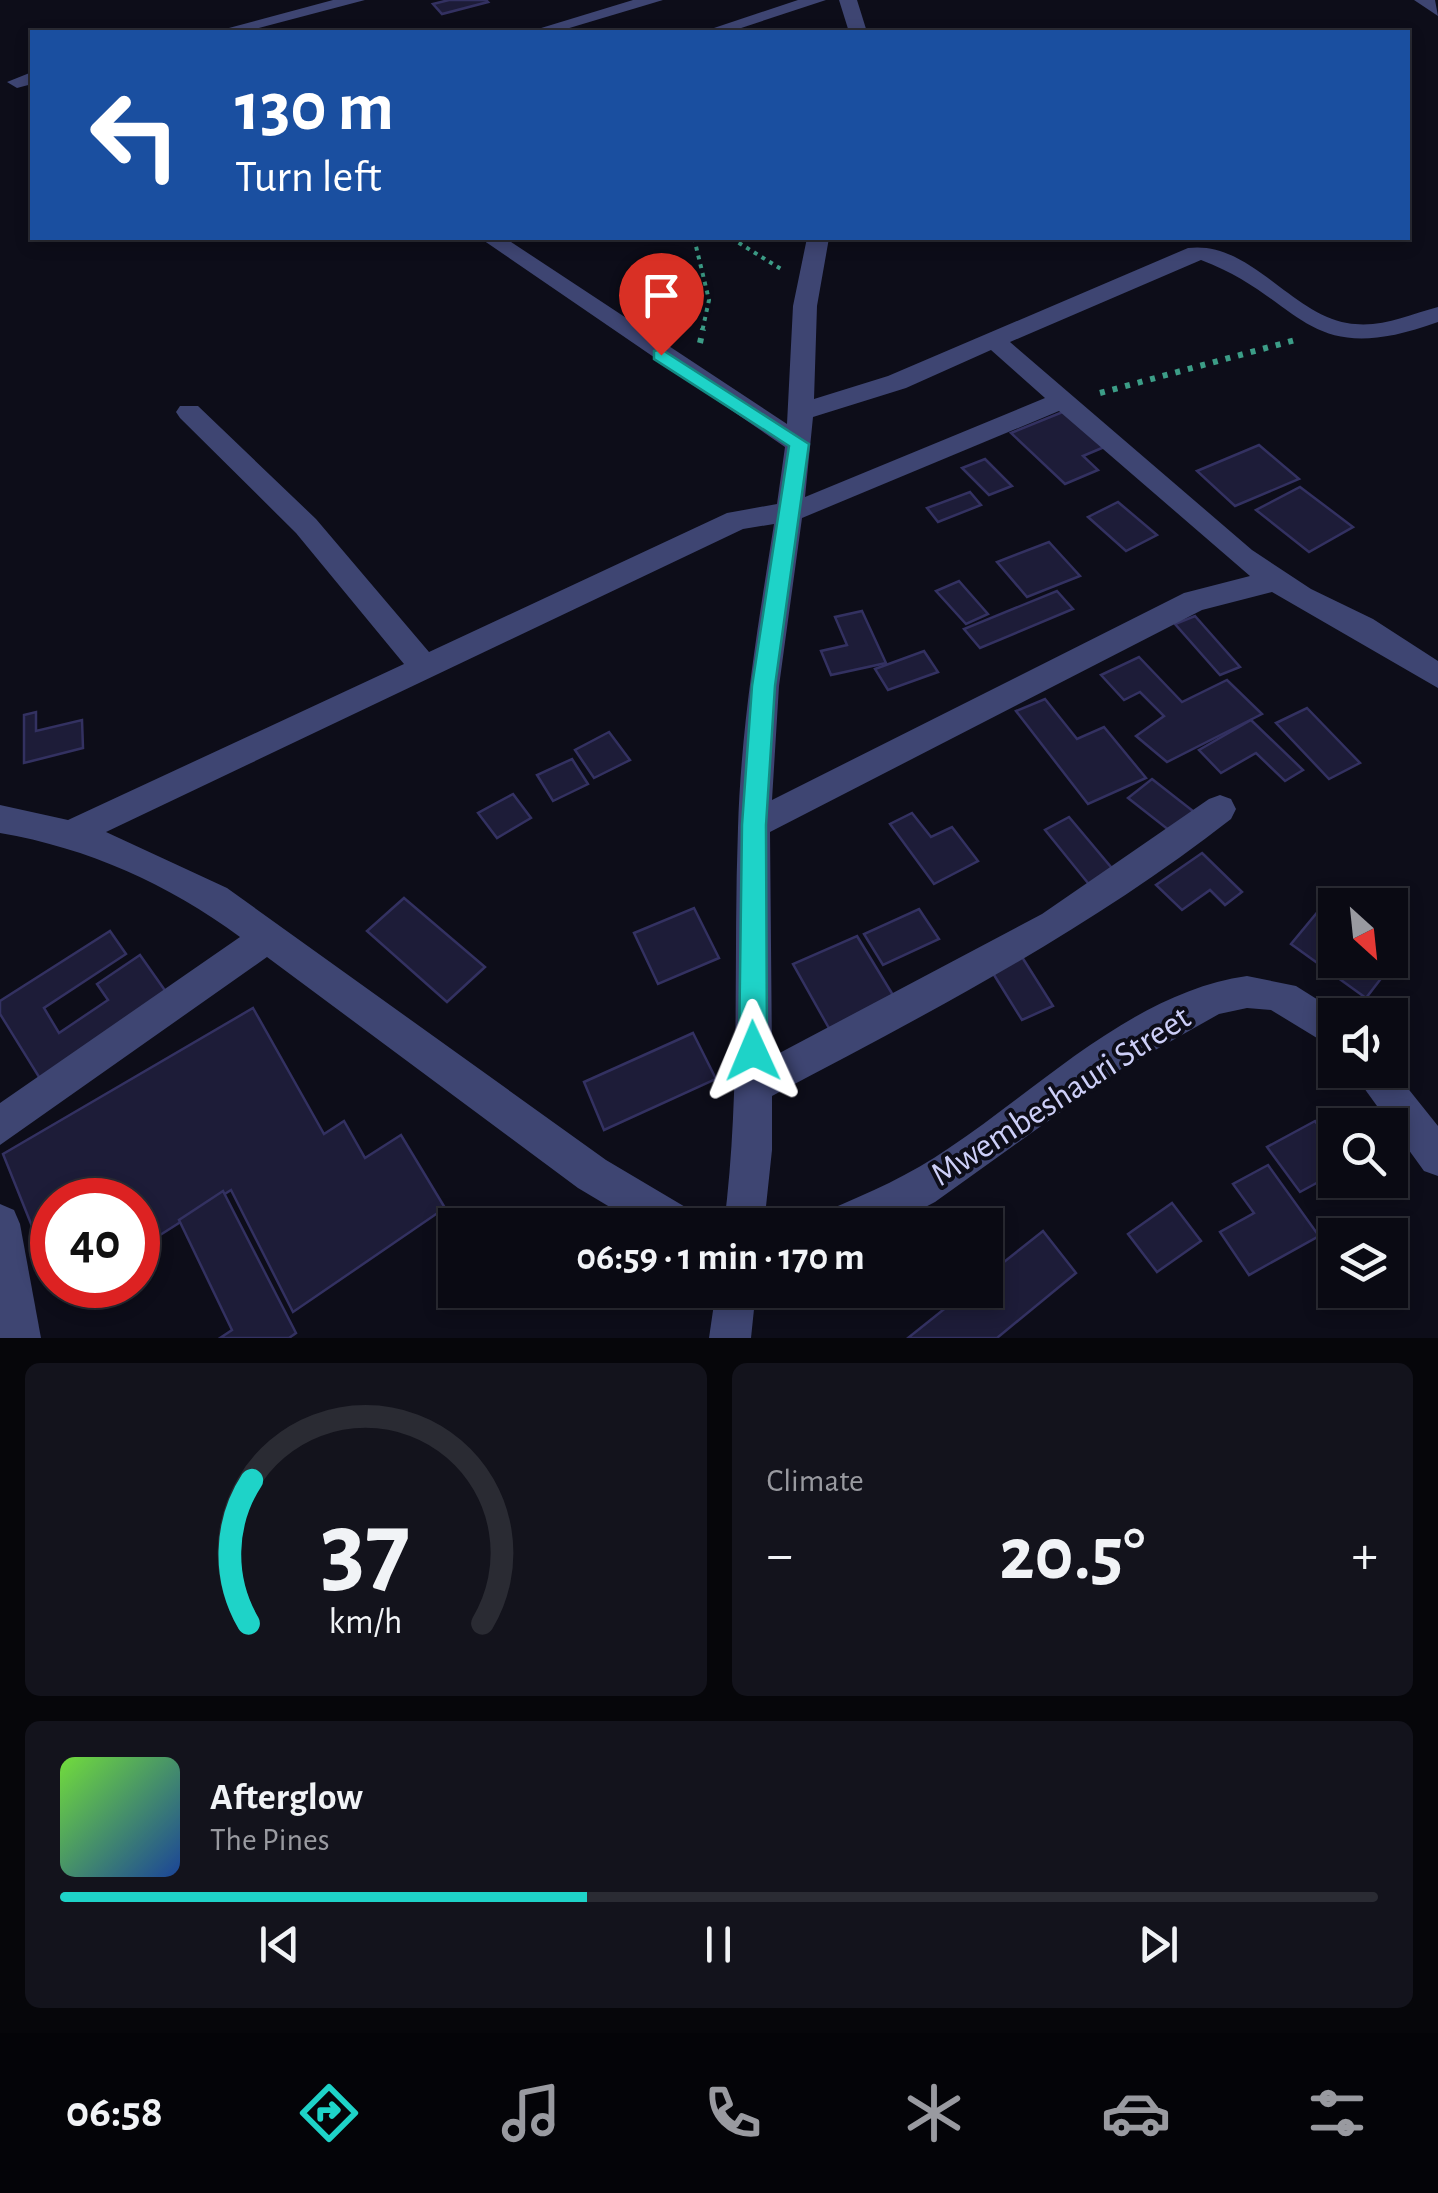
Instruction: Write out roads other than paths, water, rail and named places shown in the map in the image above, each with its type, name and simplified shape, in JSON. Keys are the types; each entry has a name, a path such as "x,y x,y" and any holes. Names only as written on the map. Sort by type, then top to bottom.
{"street":[{"path":"231,30 356,0"},
{"path":"544,30 654,0"},
{"path":"719,30 817,0"},
{"path":"848,0 858,30"},
{"path":"1423,0 1438,10"},
{"path":"494,240 698,378 798,428"},
{"path":"745,1208 754,1086 754,825 764,686 789,512 809,287 818,240"},
{"path":"798,428 1167,262 1204,253 1238,270 1329,330 1392,332 1438,314"},
{"path":"996,341 1242,556 1438,676"},
{"path":"72,833 737,520 789,512 1066,402"},
{"path":"189,412 306,526 422,665"},
{"path":"754,825 1194,601 1277,580"},
{"path":"754,1086 904,1007 1156,862 1220,809"},
{"path":"0,819 72,833 157,867 215,900 592,1174 649,1208"},
{"path":"0,1126 266,938"},
{"name":"Mwembeshauri Street","path":"875,1208 950,1171 1103,1058 1194,1005 1251,991 1300,1004 1318,1018"},
{"path":"1384,1088 1438,1157"},
{"path":"0,1224 20,1338"},
{"path":"730,1338 734,1308"}]}
